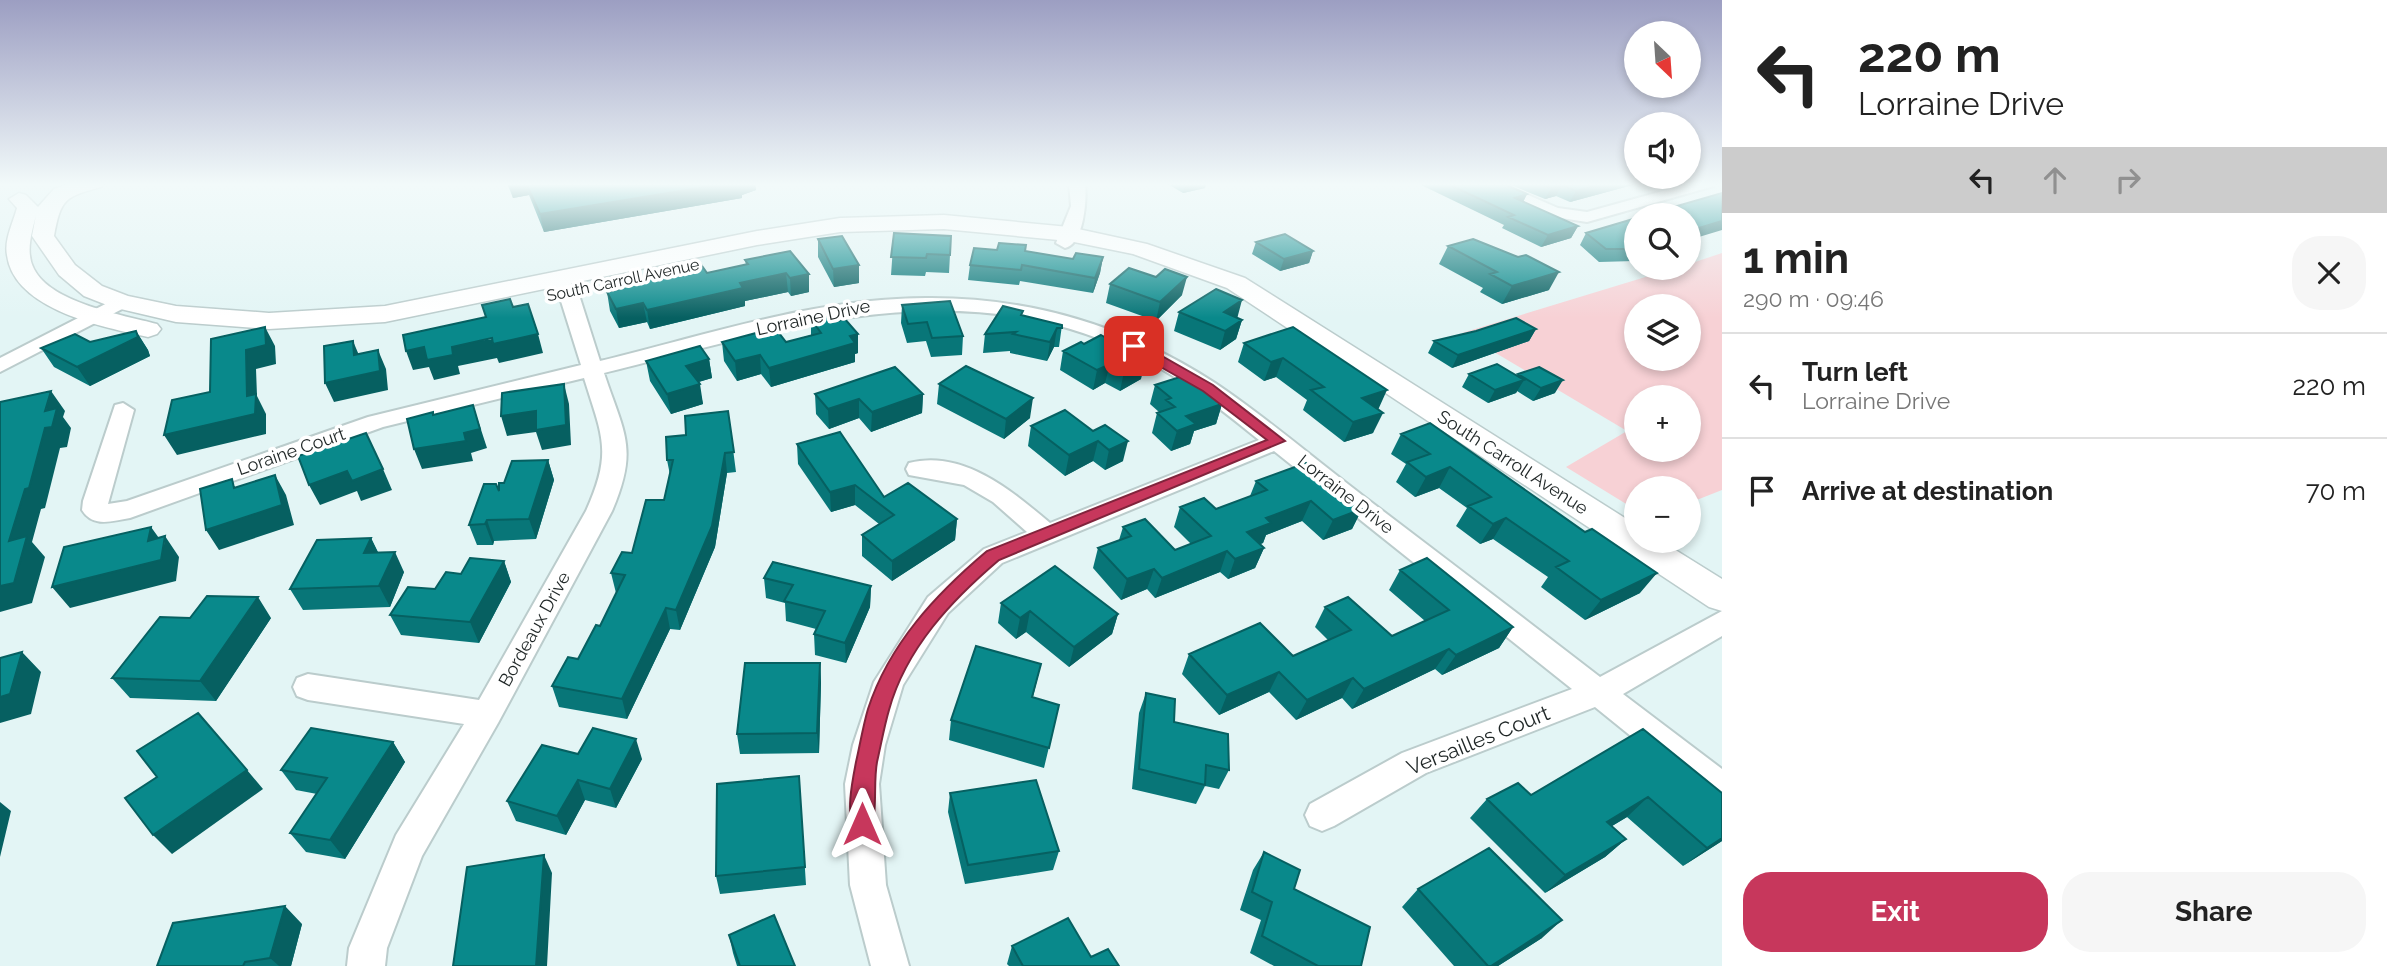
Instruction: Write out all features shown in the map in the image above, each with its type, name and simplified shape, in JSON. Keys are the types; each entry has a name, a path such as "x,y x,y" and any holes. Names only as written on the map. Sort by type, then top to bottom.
{"main road":[{"name":"South Carroll Avenue","path":"24,228 18,256 22,270 46,293 93,316 153,330 215,337 340,334 419,322 563,286"},
{"name":"South Carroll Avenue","path":"44,228 43,236 50,249 81,282 93,290 121,302 166,312 233,321 347,318 563,286 845,237 909,233 1067,239 1218,287 1304,325 1722,597"}],"street":[{"path":"1067,239 1071,228"},
{"name":"Bordeaux Drive","path":"366,966 368,948 408,847 487,714 599,511 614,478 618,462 616,445 563,286"},
{"path":"0,366 121,302"},
{"name":"Lorraine Drive","path":"592,369 851,308 909,303 982,306 1052,317 1119,339 1208,388 1722,789"},
{"name":"Loraine Court","path":"123,410 94,510 102,514 130,509 376,422 592,369"},
{"path":"890,966 868,885 862,824 862,784 879,708 902,659 938,605 993,556 1278,441"},
{"path":"918,469 957,471 978,478 1045,533"},
{"name":"Versailles Court","path":"1322,815 1414,763 1600,692 1722,622"},
{"path":"308,687 487,714"}],"shaded area":[{"path":"1722,253 1722,490 1701,498 1701,476 1624,476 1624,503 1566,467 1624,433 1624,462 1701,462 1701,385 1624,385 1624,429 1462,333 1636,280 1701,280 1701,260"}],"building":[{"path":"1533,228 1571,228 1548,235"},
{"path":"1602,228 1624,228 1624,249 1606,249 1586,233"},
{"path":"894,233 951,236 950,255 927,254 926,258 891,257"},
{"path":"1285,234 1313,251 1284,259 1256,242"},
{"path":"842,236 859,265 833,269 818,239"},
{"path":"1473,239 1518,257 1526,255 1559,272 1512,286 1490,274 1497,272 1448,246"},
{"path":"999,243 1026,245 1025,251 1073,259 1076,253 1103,257 1095,278 1022,265 1021,270 970,265 974,248 997,250"},
{"path":"790,251 809,274 790,278 786,273 740,283 743,288 647,310 643,303 616,309 607,292 624,288 621,284 675,272 673,268 700,263 707,273 748,264 745,260"},
{"path":"1129,268 1156,277 1165,269 1187,277 1160,302 1110,284"},
{"path":"1216,289 1242,300 1224,312 1242,320 1225,331 1179,312"},
{"path":"510,299 513,307 528,304 538,334 493,344 492,338 452,347 453,355 427,360 424,347 406,351 403,335 486,317 482,305"},
{"path":"950,301 963,336 932,338 927,322 908,324 902,305"},
{"path":"1003,306 1023,311 1021,315 1062,325 1062,328 1057,328 1050,342 1013,334 1016,332 985,334"},
{"path":"828,315 833,322 845,319 858,334 850,336 855,343 769,368 760,355 735,361 722,342 775,328 786,342 821,333 811,319"},
{"path":"1516,318 1536,329 1458,355 1434,341 1476,331"},
{"path":"265,327 266,345 246,350 247,396 256,394 255,414 164,435 172,400 210,392 211,339"},
{"path":"1293,327 1387,390 1362,398 1383,413 1353,422 1311,390 1324,387 1283,358 1271,362 1244,343"},
{"path":"136,331 138,337 77,367 41,348 75,334 90,342"},
{"path":"1101,335 1146,360 1124,372 1110,364 1097,370 1063,351"},
{"path":"353,341 354,355 378,350 380,371 325,383 324,346"},
{"path":"700,346 709,359 686,366 700,384 667,394 646,361"},
{"path":"1497,364 1524,380 1495,390 1469,374"},
{"path":"966,366 1033,398 1006,419 939,384"},
{"path":"895,367 923,394 872,412 859,399 828,409 815,394"},
{"path":"1539,367 1563,380 1541,388 1518,374"},
{"path":"1186,375 1222,404 1186,416 1196,424 1177,431 1157,413 1175,407 1166,400 1171,398 1155,385"},
{"path":"564,384 566,425 536,430 536,411 501,416 502,393"},
{"path":"51,391 45,411 57,408 52,427 45,428 29,488 25,489 9,541 27,536 14,583 0,586 0,402"},
{"path":"473,405 480,429 464,433 466,441 414,449 407,419"},
{"path":"1065,410 1093,431 1105,425 1128,441 1109,450 1098,441 1069,455 1031,426"},
{"path":"728,411 734,452 725,453 712,526 676,610 666,608 622,699 552,686 568,657 578,659 596,625 600,626 625,575 611,573 622,552 632,553 646,500 664,500 673,460 667,460 666,437 686,435 685,416"},
{"path":"1430,423 1585,532 1592,529 1657,573 1601,600 1556,567 1569,561 1506,518 1493,524 1468,506 1491,497 1450,467 1426,477 1407,462 1430,454 1401,434"},
{"path":"840,432 884,497 908,483 957,519 892,561 862,535 894,515 855,485 830,492 797,444"},
{"path":"366,433 383,469 352,481 347,471 309,485 298,456"},
{"path":"548,460 529,519 487,520 485,524 469,525 484,484 496,484 499,491 499,483 504,483 512,461"},
{"path":"1306,463 1362,509 1333,520 1311,501 1266,518 1271,523 1247,532 1264,548 1235,559 1227,551 1162,578 1154,569 1127,579 1098,548 1131,536 1123,527 1145,519 1175,550 1211,536 1180,507 1204,498 1216,509 1267,490 1256,481"},
{"path":"275,475 282,505 206,530 200,489 232,479 234,488"},
{"path":"151,527 148,541 165,536 161,560 52,587 64,547"},
{"path":"371,538 364,553 395,552 379,586 290,589 317,540"},
{"path":"470,558 504,561 470,622 390,615 408,587 435,589 446,572 461,574"},
{"path":"1427,558 1513,627 1456,655 1449,649 1364,689 1353,678 1307,700 1279,672 1227,695 1189,654 1260,623 1293,656 1351,630 1325,607 1348,597 1392,636 1449,610 1400,570"},
{"path":"773,562 871,586 845,643 814,634 825,611 784,601 793,585 764,578"},
{"path":"1055,566 1118,614 1074,647 1030,611 1020,618 1001,603"},
{"path":"207,596 258,597 200,681 112,678 160,617 190,618"},
{"path":"976,646 1041,664 1032,697 1059,705 1049,748 951,720"},
{"path":"22,652 10,694 0,697 0,658"},
{"path":"745,663 820,663 817,733 737,734"},
{"path":"1146,693 1175,699 1174,722 1228,734 1229,770 1206,765 1205,785 1139,769"},
{"path":"198,713 247,770 153,835 125,798 157,777 137,751"},
{"path":"311,728 393,742 330,840 290,833 327,778 281,770"},
{"path":"593,728 636,739 610,789 578,780 557,816 507,801 542,745 578,754"},
{"path":"1643,729 1722,793 1722,838 1707,848 1648,797 1607,822 1626,839 1565,875 1487,799 1518,783 1531,795"},
{"path":"799,776 805,867 716,876 717,784"},
{"path":"1036,780 1059,851 968,865 950,793"},
{"path":"1489,848 1562,920 1491,966 1488,966 1418,889"},
{"path":"1264,852 1300,870 1294,889 1370,927 1361,966 1318,966 1262,936 1272,902 1252,892"},
{"path":"544,855 536,966 453,966 467,867"},
{"path":"285,906 270,958 245,962 243,966 157,966 173,923"},
{"path":"774,915 795,966 740,966 729,935"},
{"path":"1068,918 1091,957 1108,949 1119,966 1023,966 1012,946"}],"route":[{"path":"862,824 862,784 869,745 889,682 938,605 960,583 993,556 1278,441 1208,388 1134,346"}]}
